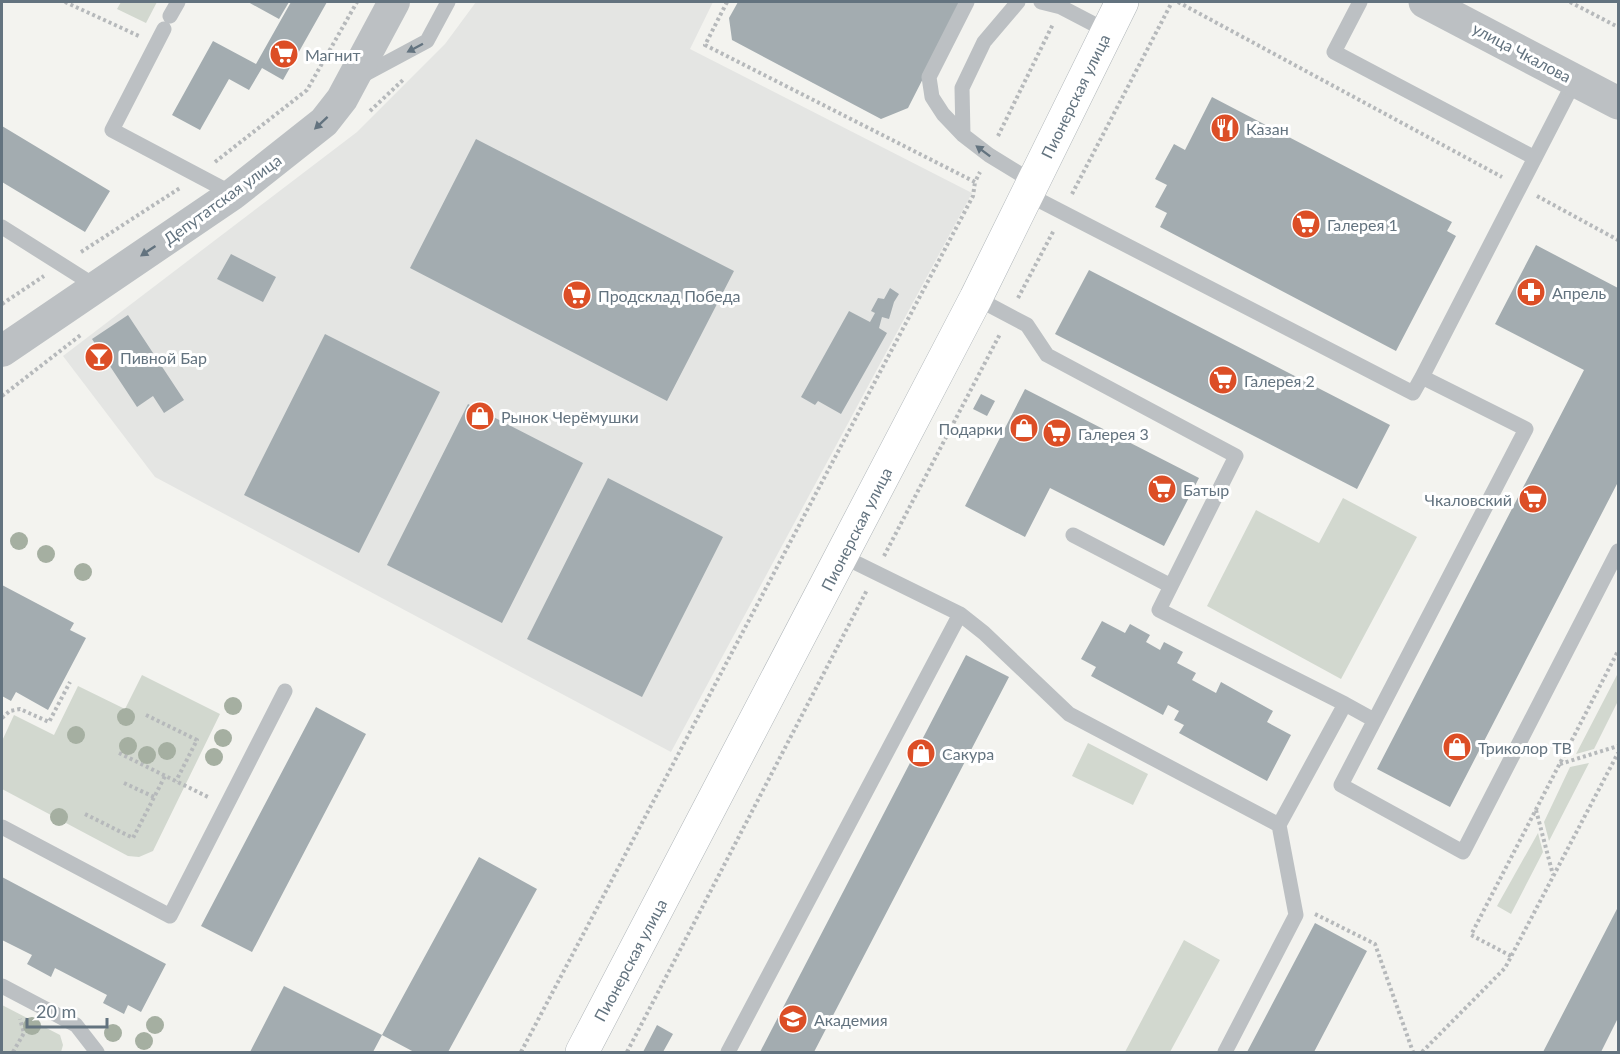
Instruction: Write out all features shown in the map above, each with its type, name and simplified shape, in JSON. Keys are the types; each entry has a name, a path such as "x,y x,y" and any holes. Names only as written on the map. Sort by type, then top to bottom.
{"main road":[{"name":"Пионерская улица","path":"582,1053 976,298 1122,2"}],"street":[{"name":"Депутатская улица","path":"2,351 232,194 324,122 342,99 394,2"},
{"name":"улица Чкалова","path":"1425,2 1618,103"}],"lane":[{"path":"178,2 112,130 232,194"},
{"path":"350,82 427,41 448,2"},
{"path":"967,2 929,77 932,97 943,114 963,135 1063,212 1413,393 1575,80"},
{"path":"963,135 962,88 984,42 1018,2"},
{"path":"1041,2 1059,4 1107,31"},
{"path":"1360,2 1334,52 1535,158"},
{"path":"2,226 96,287"},
{"path":"976,298 1027,325 1047,355 1236,456 1159,610 1374,720"},
{"path":"1422,377 1526,429 1341,785 1463,852 1618,551"},
{"path":"1072,535 1171,586"},
{"path":"842,556 960,614 984,633 1069,714 1279,825"},
{"path":"728,1053 960,614"},
{"path":"2,827 170,916 285,690"},
{"path":"1225,1053 1296,915 1279,825 1345,704"},
{"path":"2,986 76,1025 97,1053"}],"path":[{"path":"65,2 156,44"},
{"path":"727,2 705,45 975,182"},
{"path":"627,1053 1172,2"},
{"path":"1178,2 1618,240"},
{"path":"1570,2 1618,27"},
{"path":"521,1053 973,196 975,182 1059,4"},
{"path":"1511,957 1470,935 1618,651"},
{"path":"2,718 10,711 20,709 49,722 70,682"},
{"path":"146,715 197,740 176,781"},
{"path":"1559,765 1618,746"},
{"path":"119,753 226,806"},
{"path":"1422,1053 1505,968 1618,753"},
{"path":"85,814 133,838 165,776"},
{"path":"124,783 154,797"},
{"path":"1536,809 1554,876"},
{"path":"1293,903 1375,944 1413,1053"},
{"path":"13,1053 24,1033 19,1014 27,999"}],"shaded area":[{"path":"121,2 157,2 146,23 117,9"},
{"name":"Рынок Черёмушки","path":"476,2 713,2 690,49 972,193 671,752 155,477 63,356 357,132 445,44"},
{"path":"1343,498 1417,537 1341,679 1207,606 1256,510 1319,543"},
{"path":"1618,673 1618,701 1594,749 1576,754"},
{"path":"142,675 220,714 153,851 139,857 128,856 2,789 2,741 14,715 54,735 78,686 125,709"},
{"path":"1088,743 1148,774 1133,805 1072,776"},
{"path":"1589,763 1549,841 1544,822 1570,767"},
{"path":"1538,833 1543,852 1511,914 1497,906"},
{"path":"1184,940 1220,960 1170,1052 1125,1052"},
{"path":"2,1005 60,1035 63,1045 61,1052 2,1052"}],"building":[{"path":"248,2 289,2 279,19"},
{"path":"291,2 327,2 283,80 262,68 249,90 229,79 200,130 172,115 213,41 256,64"},
{"path":"738,2 962,2 908,108 881,119 732,40 729,18"},
{"name":"Галерея 1","path":"1212,97 1452,222 1447,231 1456,236 1396,351 1160,227 1167,213 1155,207 1167,185 1155,179 1174,144 1185,150"},
{"path":"2,126 110,191 85,232 2,182"},
{"path":"476,139 734,271 667,401 410,268"},
{"path":"1536,245 1618,288 1618,482 1450,807 1377,769 1584,370 1495,324"},
{"path":"231,254 276,277 263,302 217,279"},
{"name":"Галерея 2","path":"1089,270 1390,425 1357,489 1055,334"},
{"path":"890,288 899,294 889,319 882,317 879,328 887,333 841,414 818,401 815,405 801,397 849,311 870,322 875,313 871,311 878,298 884,299"},
{"path":"128,315 184,400 164,413 153,396 137,407 92,339"},
{"path":"325,334 440,392 359,553 244,495"},
{"name":"Галерея 3","path":"1025,389 1199,478 1164,546 1050,488 1025,537 965,506"},
{"path":"981,394 995,401 987,416 973,409"},
{"path":"468,404 583,463 502,623 387,565"},
{"path":"608,478 723,537 642,697 527,639"},
{"path":"2,585 74,623 70,630 86,638 48,710 16,692 11,701 2,696"},
{"path":"1102,621 1125,633 1130,624 1150,635 1146,642 1160,650 1164,642 1183,652 1177,663 1196,673 1192,680 1216,693 1221,682 1273,711 1267,722 1291,735 1267,781 1179,733 1184,725 1174,720 1179,711 1168,705 1163,715 1091,676 1096,667 1081,659"},
{"path":"966,655 1009,677 814,1052 760,1052"},
{"path":"316,707 366,734 252,952 201,926"},
{"path":"479,857 537,889 448,1052 414,1052 382,1035"},
{"path":"2,877 166,964 141,1012 128,1005 124,1014 103,1003 107,995 55,968 51,977 27,964 32,955 2,940"},
{"path":"1618,907 1618,1018 1601,1052 1543,1052"},
{"path":"1315,923 1367,951 1314,1052 1247,1052"},
{"path":"284,986 382,1035 373,1052 250,1052"},
{"path":"657,1025 673,1034 663,1052 643,1052"}],"place":[{"name":"Магнит","path":"284,54"},
{"name":"Казан","path":"1225,128"},
{"name":"Галерея 1","path":"1306,224"},
{"name":"Апрель","path":"1531,292"},
{"name":"Продсклад Победа","path":"577,295"},
{"name":"Пивной Бар","path":"99,357"},
{"name":"Галерея 2","path":"1223,380"},
{"name":"Рынок Черёмушки","path":"480,416"},
{"name":"Подарки","path":"1024,428"},
{"name":"Галерея 3","path":"1057,433"},
{"name":"Батыр","path":"1162,489"},
{"name":"Чкаловский","path":"1533,499"},
{"name":"Триколор ТВ","path":"1457,747"},
{"name":"Сакура","path":"921,753"},
{"name":"Академия","path":"793,1019"}]}
